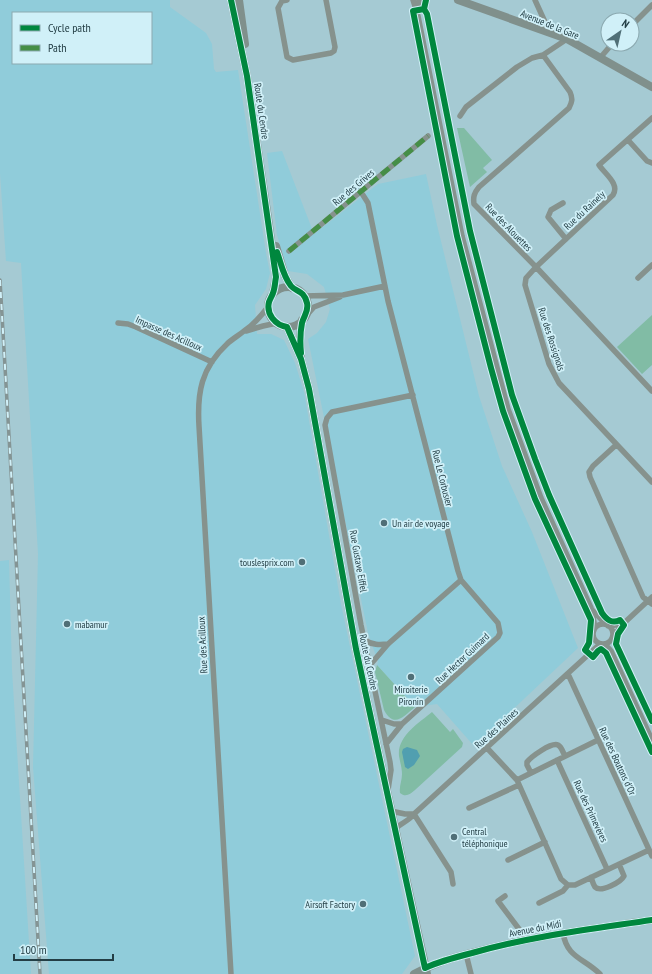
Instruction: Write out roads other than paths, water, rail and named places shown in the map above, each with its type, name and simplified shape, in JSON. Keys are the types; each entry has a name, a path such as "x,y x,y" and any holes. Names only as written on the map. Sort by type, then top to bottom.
{"main road":[{"name":"Route du Cendre","path":"232,0 247,76 269,225 276,277 273,294"},
{"name":"Route du Cendre","path":"239,0 244,32 247,76"},
{"name":"Avenue de la Gare","path":"458,0 567,40 650,83"},
{"name":"Route du Cendre","path":"269,225 285,276 292,288"},
{"path":"282,288 292,288 299,291 304,296 308,306 304,318 294,326 287,327 277,323 272,318 268,307 273,294 282,288"},
{"name":"Route du Cendre","path":"301,359 300,336 304,318"},
{"name":"Route du Cendre","path":"287,327 301,359 309,389 346,600 426,971"},
{"name":"Avenue du Midi","path":"414,974 426,971 466,954 525,940 652,920"}],"street":[{"path":"287,0 282,1 278,8 287,57 293,60 331,53 334,51 335,47 326,0"},
{"path":"413,0 462,236 508,409 541,498 591,608 594,630 590,654"},
{"path":"416,10 419,0"},
{"path":"535,0 544,22 544,31"},
{"path":"640,17 652,5"},
{"path":"460,116 466,107 517,67 532,58 543,56 567,40"},
{"path":"600,58 605,52"},
{"name":"Rue des Alouettes","path":"543,56 570,92 572,103 569,108 479,187 473,199 474,204 536,267 652,391"},
{"name":"Rue du Rainely","path":"536,267 616,192 615,185 599,165 652,118"},
{"name":"Rue des Grives","path":"289,251 428,136"},
{"path":"628,140 647,161 652,163"},
{"name":"Rue Le Corbusier","path":"361,192 368,203 385,286 461,580"},
{"name":"Rue du Rainely","path":"563,203 551,210 548,217 566,239"},
{"path":"638,278 652,265"},
{"name":"Rue des Rossignols","path":"536,267 526,278 525,285 549,364 559,383 652,482"},
{"path":"304,318 314,307 343,295 385,286"},
{"path":"304,296 343,295"},
{"name":"Rue des Acilloux","path":"231,974 198,397 203,380 212,362 227,344 259,319 268,307"},
{"name":"Impasse des Acilloux","path":"118,323 136,327 212,362"},
{"name":"Rue des Acilloux","path":"244,331 277,323"},
{"name":"Rue Gustave Eiffel","path":"387,794 391,770 382,720 364,640 326,425 327,418 332,412 413,395"},
{"path":"616,445 593,466 589,472 590,477 643,597 651,600"},
{"path":"370,665 388,644 461,580"},
{"name":"Rue Hector Guimard","path":"402,724 498,637 500,633 498,623 461,580"},
{"name":"Rue des Plaines","path":"395,829 409,820 590,654 607,642 623,624 651,600"},
{"path":"591,608 612,630 607,642 652,740"},
{"path":"594,630 601,624 623,624"},
{"path":"593,636 597,642 607,642"},
{"path":"364,640 371,644 388,644"},
{"name":"Rue des Boutons d'Or","path":"568,674 651,853"},
{"path":"382,720 394,724 402,724"},
{"path":"386,744 402,724"},
{"path":"469,808 518,783 531,773 598,740"},
{"path":"531,773 527,762 536,753 554,744 561,747 565,756"},
{"path":"487,748 518,783 561,879 568,885 575,885 607,869 651,853"},
{"name":"Rue des Primevères","path":"557,760 607,869"},
{"path":"391,811 414,814 451,872 453,884"},
{"path":"508,860 545,842"},
{"path":"591,877 598,889 605,888 622,880 624,876 619,864"},
{"path":"539,903 563,891 568,885"},
{"path":"505,896 498,901 522,933 525,940"},
{"path":"564,933 569,950 600,974"},
{"path":"466,954 471,974"}],"railway":[{"path":"0,280 40,974"}],"place":[{"name":"Un air de voyage","path":"384,523"},
{"name":"touslesprix.com","path":"302,562"},
{"name":"mabamur","path":"67,624"},
{"name":"Miroiterie Pironin","path":"411,677"},
{"name":"Central téléphonique","path":"454,837"},
{"name":"Airsoft Factory","path":"363,904"}]}
